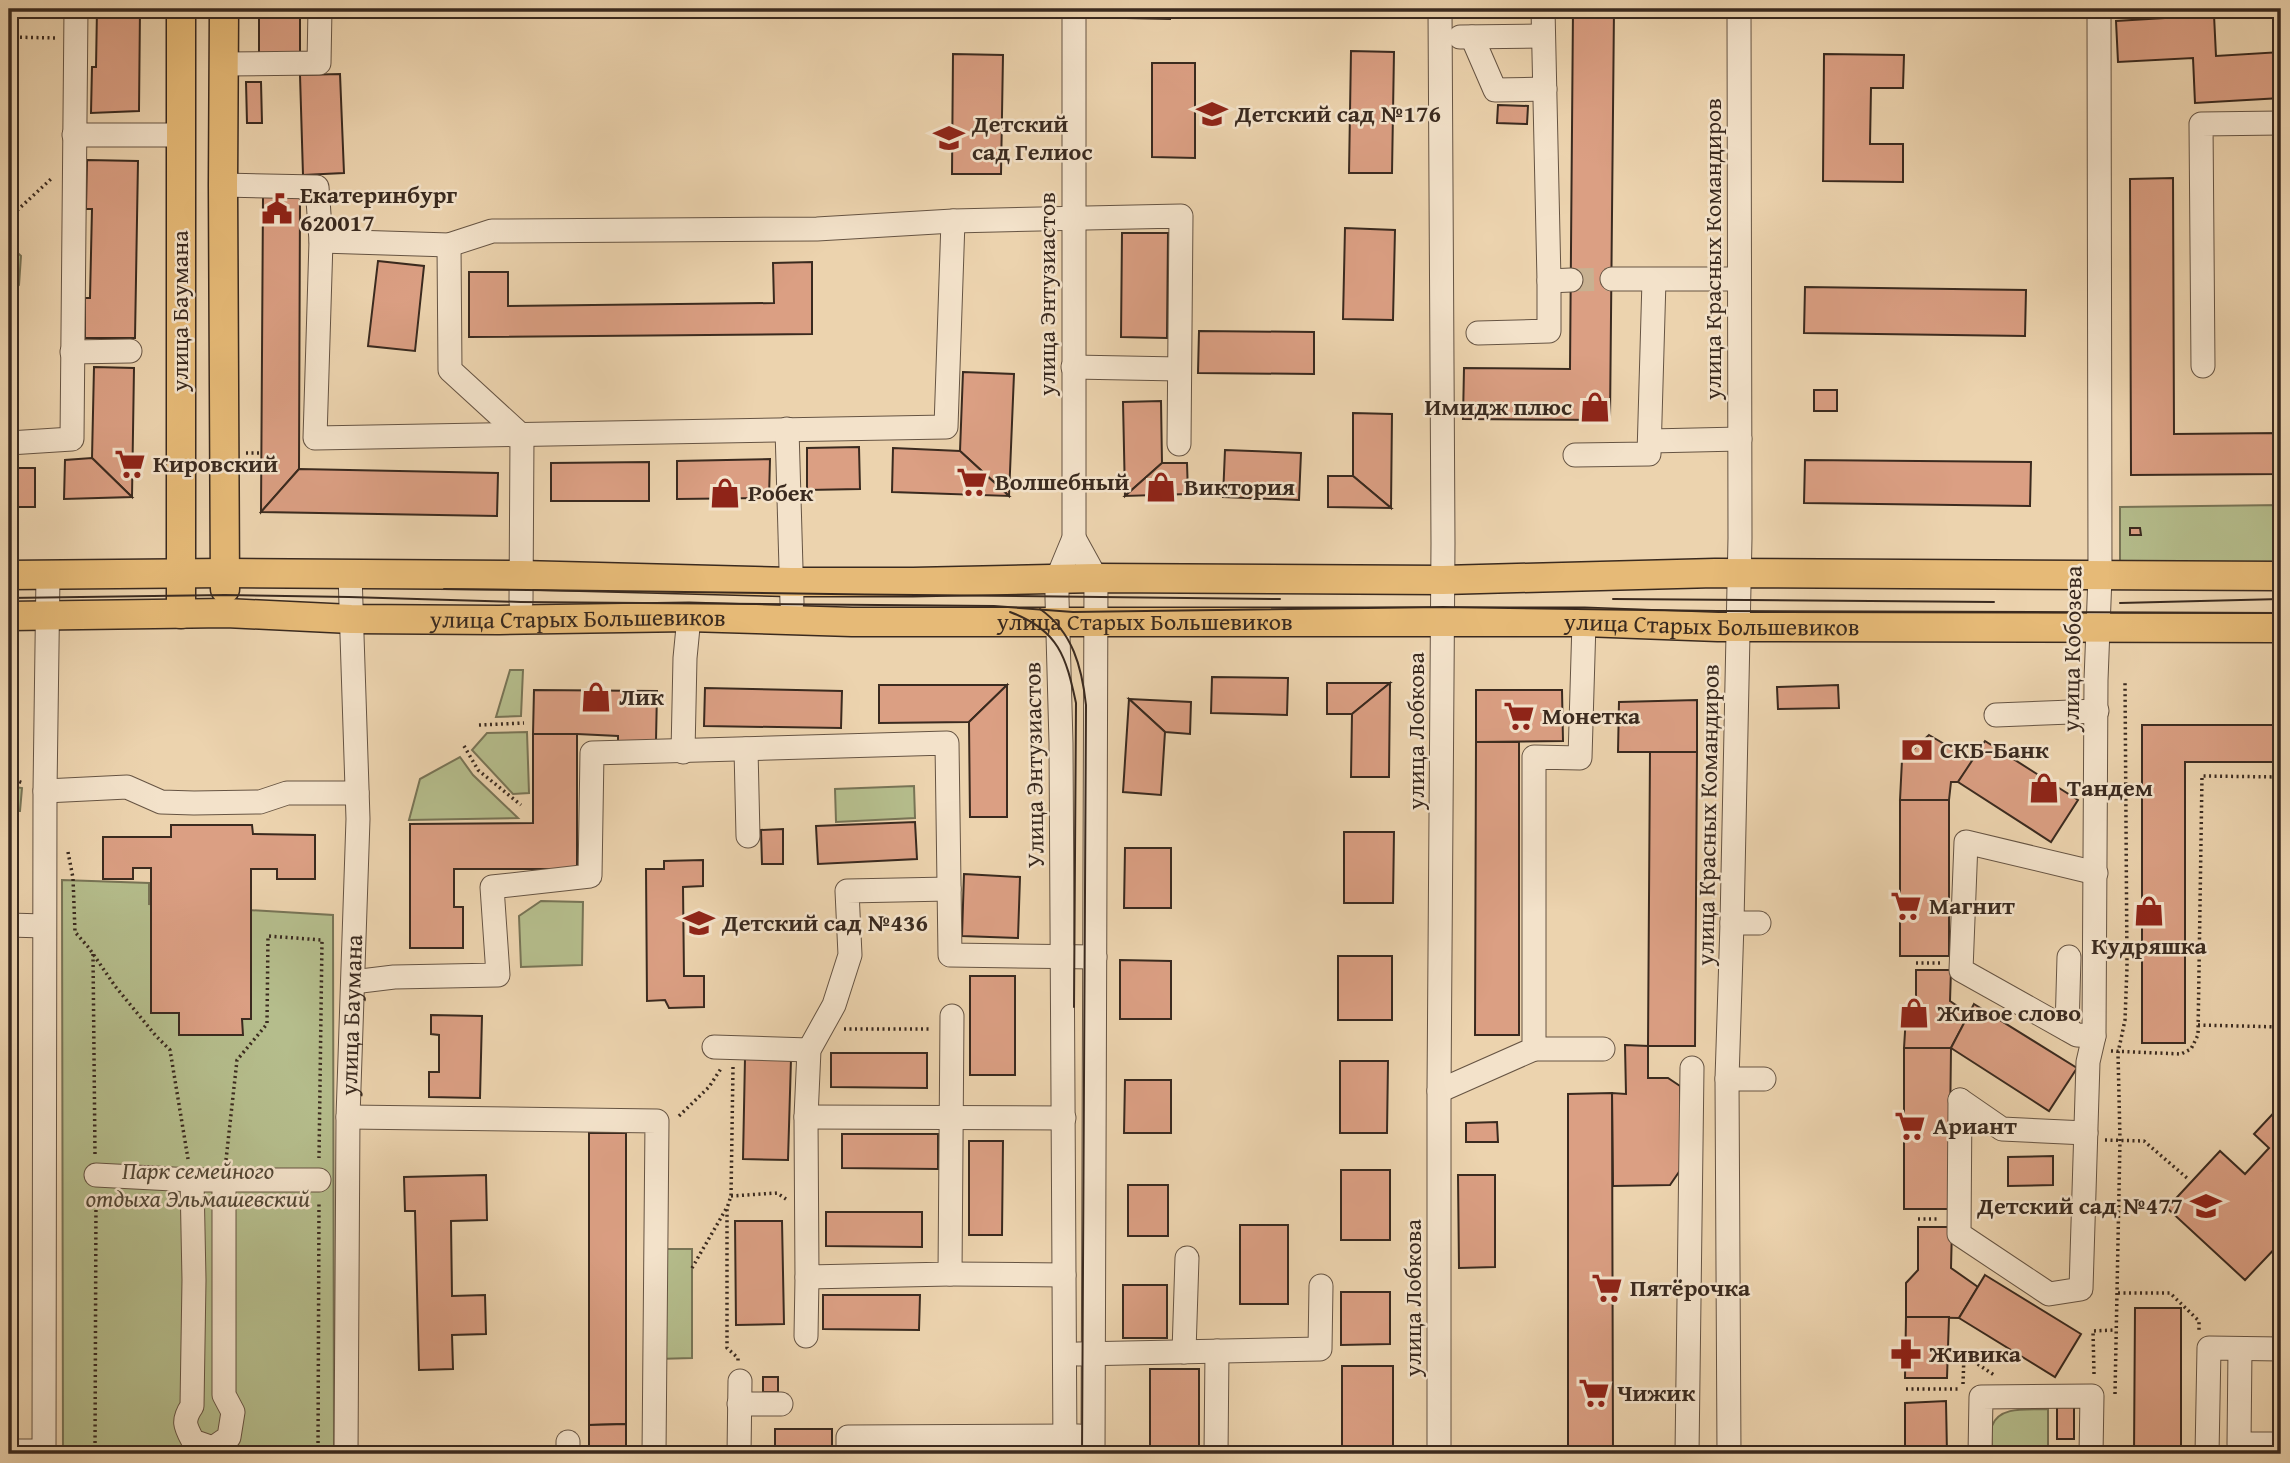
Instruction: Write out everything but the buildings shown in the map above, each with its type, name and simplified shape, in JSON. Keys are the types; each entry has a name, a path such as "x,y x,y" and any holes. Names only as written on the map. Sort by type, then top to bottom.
{"main road":[{"name":"улица Баумана","path":"181,9 181,614"},
{"name":"улица Баумана","path":"224,9 226,613"},
{"name":"улица Старых Большевиков","path":"9,575 350,574 521,588 791,592 913,582 1096,578 1443,580 1739,573 2281,576"},
{"name":"улица Старых Большевиков","path":"9,616 226,613 351,619 689,617 852,622 1584,622 1738,627 2281,628"}],"street":[{"path":"9,443 72,439 76,9"},
{"path":"224,64 319,63 320,9"},
{"name":"улица Энтузиастов","path":"1074,9 1074,538"},
{"name":"улица Лобкова","path":"1439,1454 1443,622 1440,9"},
{"path":"1478,333 1549,331 1560,281 1545,89 1543,9"},
{"name":"улица Красных Командиров","path":"1729,1454 1727,1079 1739,573 1739,9"},
{"name":"улица Кобозева","path":"2086,1133 2002,1129 1960,1100 1959,1234 2049,1294 2081,1289 2086,1133 2088,1062 2094,1037 2100,576 2099,9"},
{"path":"1440,37 1543,36"},
{"path":"1472,37 1494,90 1545,89"},
{"path":"2203,366 2201,124 2281,123"},
{"path":"74,146 180,135"},
{"path":"223,185 317,187 321,241 316,438 946,427 953,222"},
{"path":"321,241 449,245 492,231 817,229 953,222 1181,216 1179,444"},
{"path":"449,245 450,370 522,436 521,588"},
{"path":"1612,279 1739,279"},
{"path":"1575,455 1649,454 1654,280"},
{"path":"72,352 130,351"},
{"path":"1073,367 1179,369"},
{"path":"788,429 791,592"},
{"path":"1650,441 1740,439"},
{"path":"843,1443 1093,1445 1096,578 1074,538"},
{"name":"Улица Энтузиастов","path":"1065,1445 1062,743 1058,579 1074,538"},
{"name":"улица Баумана","path":"346,1454 348,1117 357,793 350,574"},
{"path":"9,1451 44,1452 44,926 48,575"},
{"path":"683,752 685,658 689,617"},
{"path":"1534,1049 1534,757 1580,758 1584,622"},
{"path":"1996,715 2097,711"},
{"path":"353,982 394,977 498,975 492,887 590,876 592,754 947,743 950,955 1095,957"},
{"path":"746,749 748,836"},
{"path":"45,791 127,787 161,802 194,803 260,802 287,793 357,793"},
{"path":"2094,1037 2077,1035 1961,970 1966,842 2095,873"},
{"path":"806,1336 806,1117 809,1050 834,1004 850,955 847,891 949,889"},
{"path":"1732,923 1759,923"},
{"path":"9,925 44,926"},
{"path":"2067,1028 2069,957"},
{"path":"950,1275 952,1023"},
{"path":"724,1047 809,1050"},
{"path":"1439,1091 1534,1049 1603,1049"},
{"path":"1687,1454 1692,1068"},
{"path":"1727,1079 1764,1079"},
{"path":"348,1117 657,1121 654,1454"},
{"path":"806,1117 1063,1118"},
{"path":"1691,1142 1727,1144"},
{"path":"96,1175 192,1180 319,1180"},
{"path":"192,1180 192,1406 186,1415 185,1427 193,1441 213,1451 229,1437 233,1412 224,1395 224,1180"},
{"path":"1184,1352 1186,1258"},
{"path":"807,1277 1064,1275"},
{"path":"1064,1354 1320,1349 1321,1286"},
{"path":"2207,1454 2209,1348 2281,1349"},
{"path":"2240,1349 2239,1444 2281,1444"},
{"path":"1216,1454 1217,1352"},
{"path":"739,1454 739,1393 780,1404"},
{"path":"1980,1454 1981,1397 2092,1396 2091,1454"}],"path":[{"path":"9,37 76,39"},
{"path":"9,218 74,146"},
{"path":"240,453 262,453"},
{"path":"2115,1399 2120,1140 2118,1053 2125,1020 2127,967 2125,680"},
{"path":"480,725 524,723"},
{"path":"464,746 478,770 521,805"},
{"path":"2118,1053 2181,1054 2191,1049 2198,1035 2202,776 2281,777"},
{"path":"67,846 73,878 75,932 115,986 170,1050 192,1180"},
{"path":"224,1180 237,1060 267,1024 268,936 322,940 318,1454"},
{"path":"93,954 96,1175 94,1454"},
{"path":"1916,963 1934,963"},
{"path":"820,1029 952,1023"},
{"path":"2198,1025 2281,1027"},
{"path":"673,1122 709,1087 724,1047"},
{"path":"692,1268 727,1208 731,1196 724,1047"},
{"path":"2120,1140 2144,1141 2187,1178"},
{"path":"731,1196 777,1193"},
{"path":"727,1208 727,1348 737,1358 739,1393"},
{"path":"1918,1219 1951,1219"},
{"path":"2117,1293 2170,1293 2199,1321 2200,1338"},
{"path":"2093,1331 2115,1330"},
{"path":"1906,1389 1963,1389"}],"green space":[{"path":"9,245 21,256 19,285 9,293"},
{"path":"2281,505 2281,562 2120,565 2120,507"},
{"path":"510,670 523,670 521,716 496,717"},
{"path":"527,732 529,793 513,794 472,750 487,733"},
{"path":"460,757 473,775 518,818 409,820 420,779"},
{"path":"9,786 22,788 20,811 9,811"},
{"path":"914,786 915,818 836,822 835,789"},
{"name":"Парк семейного отдыха Эльмашевский","path":"62,880 149,883 149,904 333,915 334,1454 63,1454"},
{"path":"541,901 583,902 582,965 521,967 519,916"},
{"path":"657,1249 692,1249 692,1358 657,1359"},
{"path":"2048,1409 2048,1454 1993,1454 1991,1436 1996,1419 2016,1410"}],"tunnel":[{"path":"1571,280 1612,279"}],"tram line":[{"path":"444,589 1280,599"},
{"path":"9,598 225,595 521,602 994,606 1073,612 1443,607 2281,613"},
{"path":"1613,599 1994,602"},
{"path":"2120,603 2281,599"},
{"path":"1040,609 1061,628 1074,652 1086,705 1082,1454"},
{"path":"1010,612 1040,627 1058,647 1076,703 1074,1007"}],"place":[{"name":"Детский сад №176","path":"1212,114"},
{"name":"Детский сад Гелиос","path":"949,138"},
{"name":"Екатеринбург 620017","path":"277,209"},
{"name":"Имидж плюс","path":"1595,407"},
{"name":"Кировский","path":"130,464"},
{"name":"Волшебный","path":"972,482"},
{"name":"Виктория","path":"1161,487"},
{"name":"Робек","path":"725,493"},
{"name":"Лик","path":"596,697"},
{"name":"Монетка","path":"1519,716"},
{"name":"СКБ-Банк","path":"1917,750"},
{"name":"Тандем","path":"2044,788"},
{"name":"Магнит","path":"1906,906"},
{"name":"Кудряшка","path":"2149,911"},
{"name":"Детский сад №436","path":"699,923"},
{"name":"Живое слово","path":"1914,1013"},
{"name":"Ариант","path":"1910,1126"},
{"name":"Детский сад №477","path":"2206,1206"},
{"name":"Пятёрочка","path":"1607,1288"},
{"name":"Живика","path":"1906,1354"},
{"name":"Чижик","path":"1594,1393"}]}
